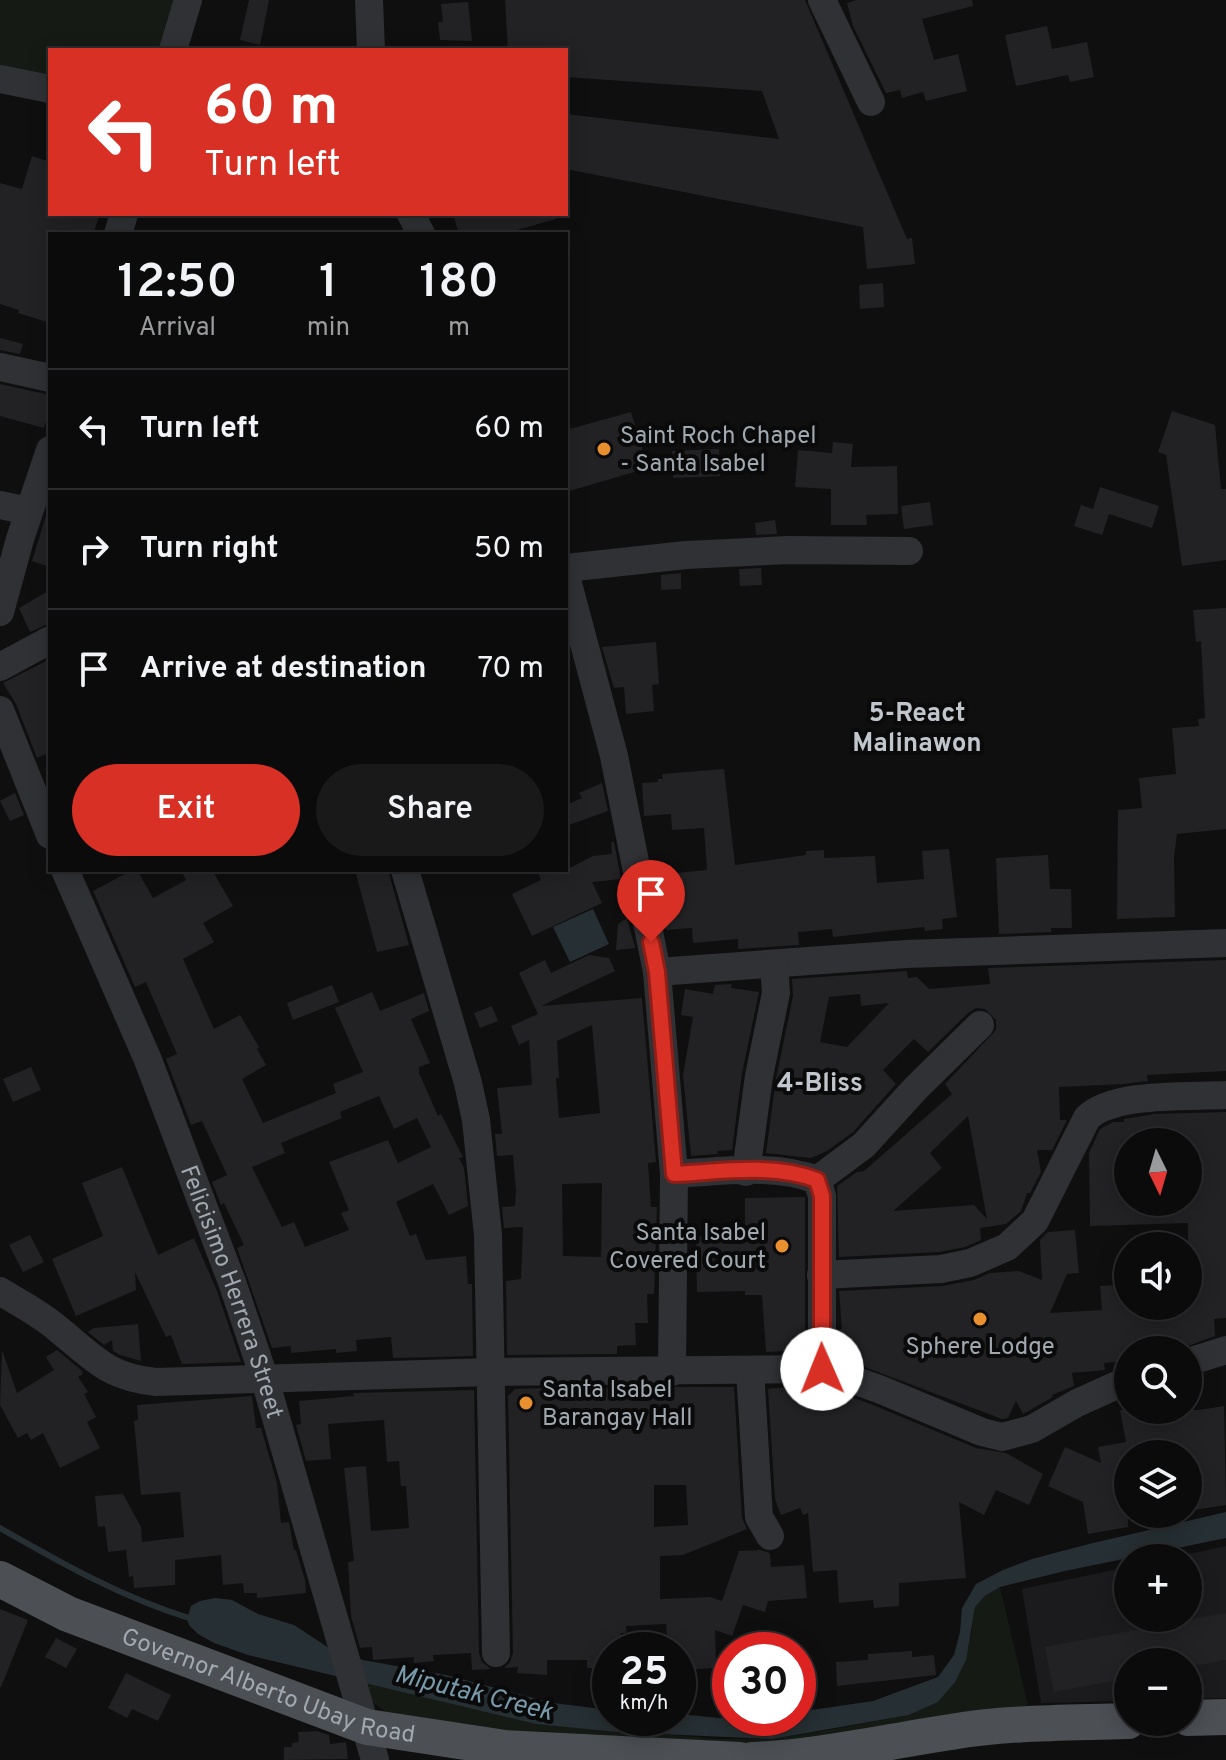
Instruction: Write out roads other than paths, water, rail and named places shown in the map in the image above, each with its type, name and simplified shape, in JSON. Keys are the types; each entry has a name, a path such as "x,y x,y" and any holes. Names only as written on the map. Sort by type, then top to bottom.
{"main road":[{"name":"Governor Alberto Ubay Road","path":"0,1579 68,1614 369,1738 505,1754 740,1760"},
{"path":"1202,1718 1226,1717"},
{"path":"752,1760 836,1752 953,1731 1009,1725 1114,1721"}],"street":[{"path":"174,48 188,0"},
{"path":"369,0 371,48"},
{"path":"822,0 871,102"},
{"path":"0,79 48,89"},
{"path":"0,367 48,378"},
{"path":"0,612 48,456"},
{"path":"0,505 29,511"},
{"path":"568,568 744,552 909,551"},
{"path":"568,584 614,756 657,972 674,1174 672,1372"},
{"path":"0,667 48,641"},
{"path":"0,710 48,830"},
{"name":"Felicisimo Herrera Street","path":"66,872 148,1060 233,1285 265,1380 369,1738"},
{"path":"406,872 455,1037 476,1120 488,1235 496,1653"},
{"path":"657,972 906,954 1226,943"},
{"path":"746,1172 759,1076 776,993 774,964"},
{"path":"817,1180 864,1145 980,1025"},
{"path":"821,1275 941,1269 970,1263 1007,1247 1035,1221 1087,1118 1097,1108 1117,1101 1226,1095"},
{"path":"674,1174 746,1172 807,1176 817,1180"},
{"path":"817,1180 822,1196 822,1369"},
{"path":"0,1291 56,1327 112,1372 131,1379 156,1382 491,1372 822,1369 1002,1437 1032,1429 1114,1386"},
{"path":"1202,1358 1226,1350"},
{"path":"750,1370 759,1517 770,1536"}],"water":[{"path":"593,909 609,944 570,962 553,927"},
{"path":"1226,1512 1226,1538 1197,1544 1114,1544 1114,1561 1000,1587 975,1607 966,1660 955,1682 938,1702 909,1715 816,1731 816,1709 873,1701 938,1677 954,1655 962,1608 976,1584 1032,1559 1089,1544 1158,1528 1202,1528 1202,1518"},
{"path":"215,1598 232,1600 258,1614 294,1625 329,1648 363,1660 446,1675 553,1703 592,1708 592,1729 536,1724 248,1655 198,1634 187,1619 191,1606 200,1601"},
{"path":"696,1716 712,1717 712,1736 789,1736 772,1739 696,1736"}],"waterway":[{"name":"Miputak Creek","path":"0,1528 118,1590 192,1619"}],"place":[{"name":"Saint Roch Chapel - Santa Isabel","path":"604,449"},
{"name":"Santa Isabel Covered Court","path":"782,1246"},
{"name":"Sphere Lodge","path":"980,1319"},
{"name":"Santa Isabel Barangay Hall","path":"526,1403"}],"district":[{"name":"5-React Malinawon","path":"917,727"},
{"name":"4-Bliss","path":"820,1082"}]}
